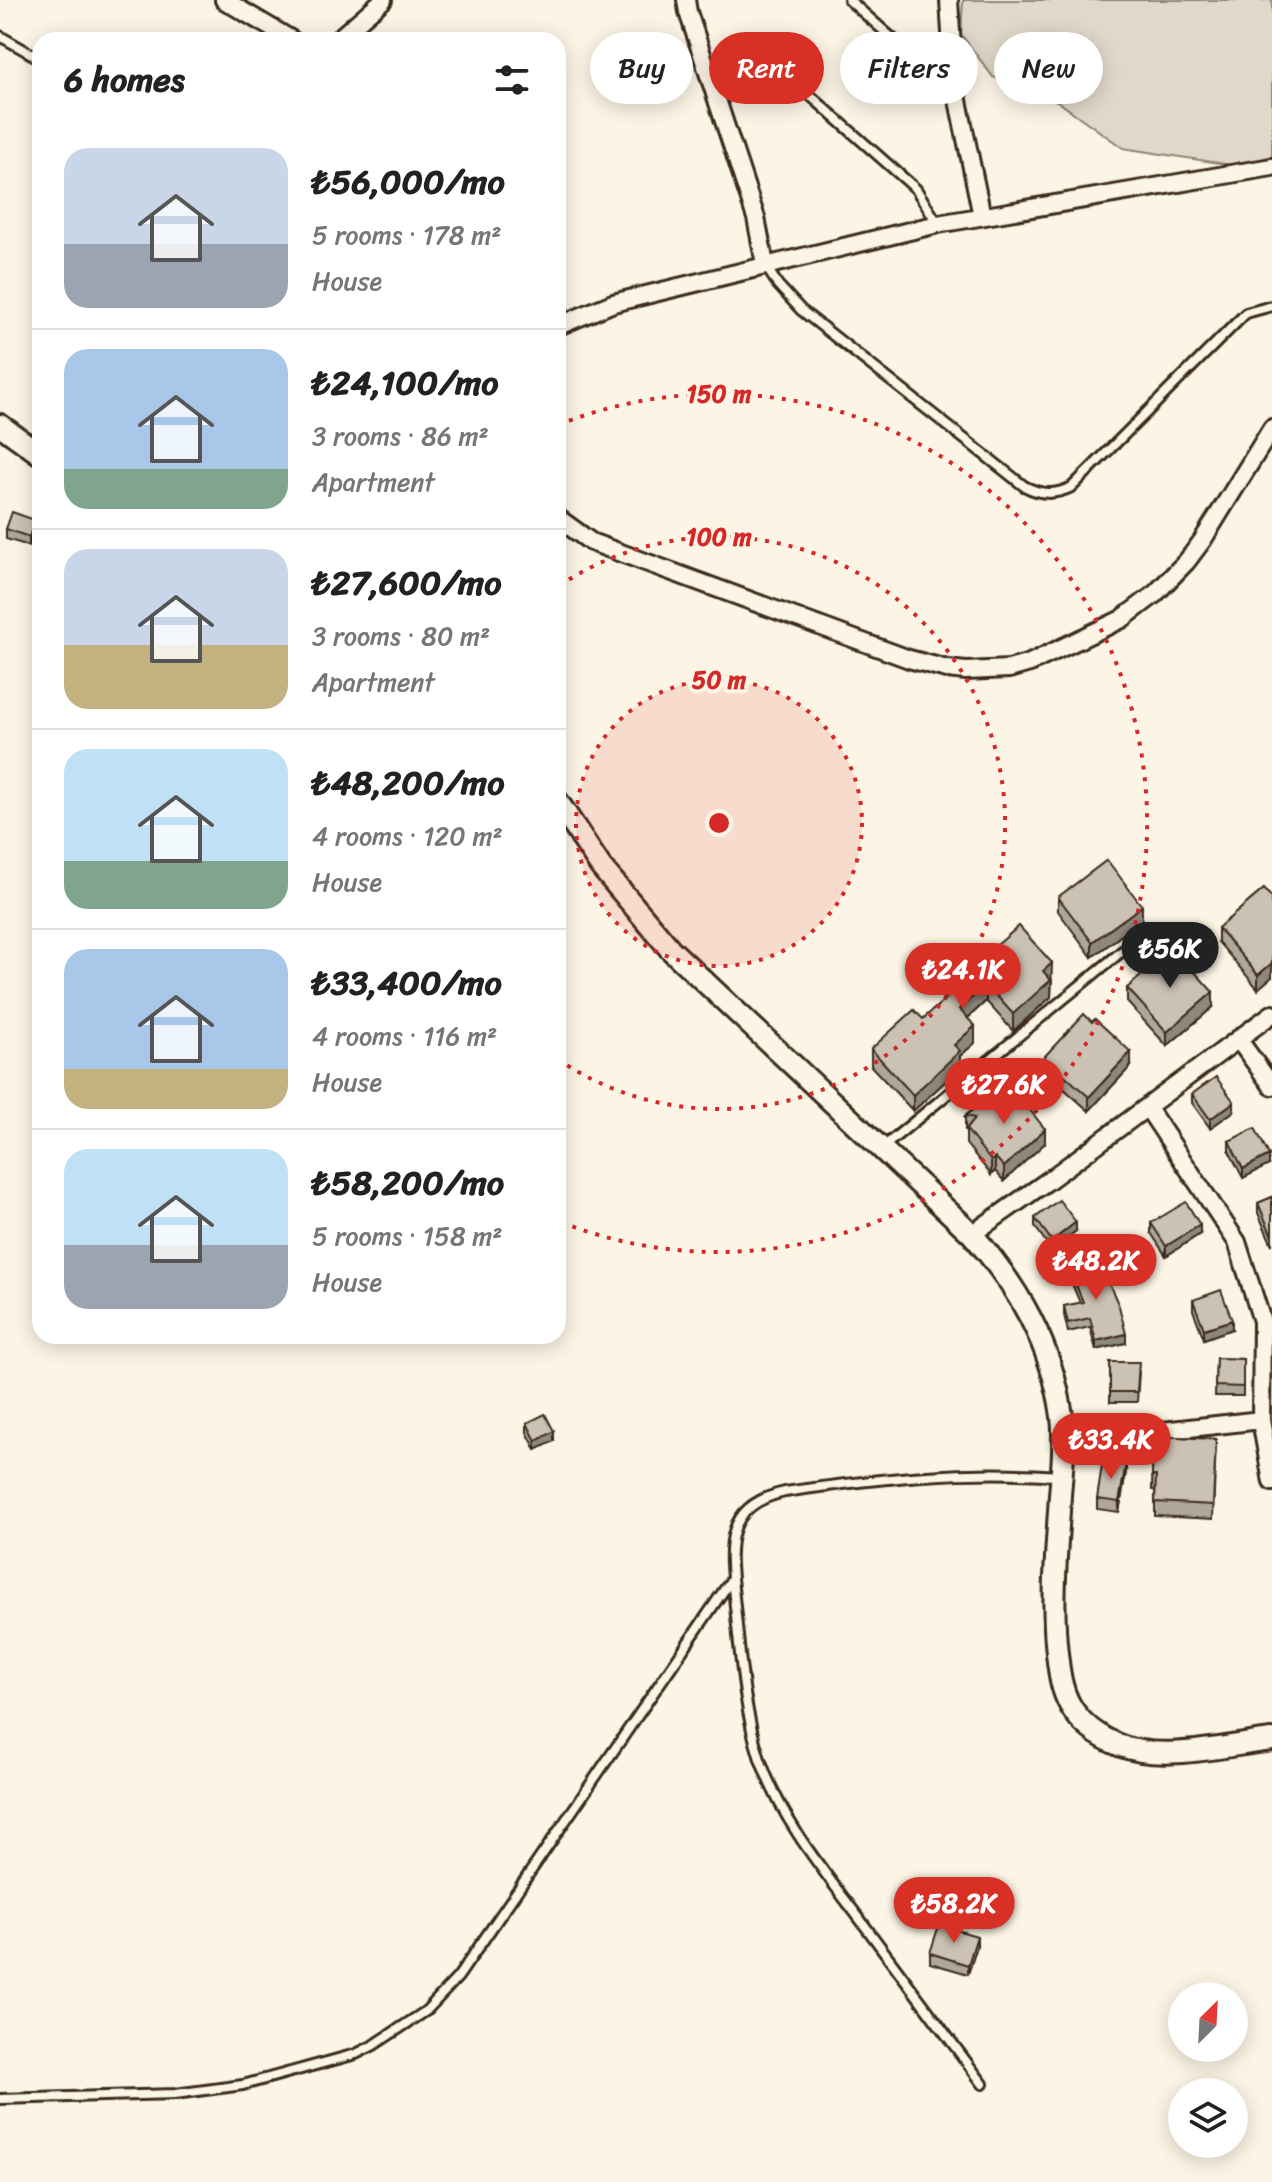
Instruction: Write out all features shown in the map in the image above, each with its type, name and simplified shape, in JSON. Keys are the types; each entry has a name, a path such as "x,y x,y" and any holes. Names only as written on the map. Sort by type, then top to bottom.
{"street":[{"path":"224,0 278,32"},
{"path":"346,32 383,0"},
{"path":"686,0 756,218 765,264"},
{"path":"949,0 951,32"},
{"path":"959,104 982,216"},
{"path":"566,323 613,303 938,224 1272,167"},
{"path":"0,425 32,448"},
{"path":"566,524 591,542 918,662 966,671 1009,669 1030,663 1122,619 1155,594 1202,541 1272,428"},
{"path":"566,814 601,867 671,950 972,1234 999,1265 1034,1322 1056,1384 1064,1442 1054,1596 1055,1633 1063,1692 1071,1708 1086,1726 1105,1739 1124,1747 1151,1752 1272,1740"},
{"path":"972,1234 1272,1014"},
{"path":"1238,1039 1272,1086"},
{"path":"1147,1107 1237,1242 1267,1342 1261,1420 1272,1482"},
{"path":"1064,1442 1261,1420"}],"lane":[{"path":"849,0 885,32"},
{"path":"0,36 32,54"},
{"path":"820,104 916,189 938,224"},
{"path":"765,264 778,285 801,310 1024,486 1041,493 1058,493 1072,487 1246,313 1272,306"},
{"path":"882,1148 1149,929"},
{"path":"983,2084 811,1855 771,1787 760,1759 746,1701 730,1538 749,1508 772,1495 928,1474 974,1472 1062,1476"},
{"path":"0,2099 175,2094 223,2089 356,2054 408,2025 458,1977 732,1580"}],"shaded area":[{"path":"963,0 1272,0 1272,156 1238,166 1123,148 1061,104 1103,104 1103,32 994,32 994,77 978,57 978,32 961,32"}],"building":[{"path":"12,512 32,519 29,537 6,529"},
{"path":"1107,860 1142,906 1092,942 1058,897"},
{"path":"1264,889 1272,898 1272,963 1258,975 1218,928"},
{"path":"1019,926 1052,963 1043,971 1051,980 1013,1014 986,984 959,1009 975,1026 954,1045 960,1051 913,1095 871,1049 914,1010 923,1019 976,972 972,967"},
{"path":"1173,948 1213,992 1167,1032 1127,988"},
{"path":"1084,1014 1092,1022 1095,1019 1131,1052 1089,1097 1044,1057"},
{"path":"1216,1077 1234,1102 1210,1119 1192,1094"},
{"path":"1003,1087 1009,1093 1013,1089 1045,1129 1004,1167 995,1157 991,1161 966,1129 975,1118 965,1116"},
{"path":"1255,1128 1269,1155 1243,1169 1229,1141"},
{"path":"1272,1197 1272,1236 1258,1203"},
{"path":"1059,1200 1076,1222 1052,1241 1035,1218"},
{"path":"1186,1202 1200,1225 1166,1246 1151,1223"},
{"path":"1098,1259 1119,1306 1126,1334 1096,1341 1090,1318 1068,1323 1064,1306 1083,1302 1070,1270"},
{"path":"1221,1290 1232,1320 1204,1329 1193,1300"},
{"path":"1216,1358 1243,1359 1243,1387 1215,1386"},
{"path":"1110,1362 1139,1362 1137,1392 1110,1392"},
{"path":"545,1414 554,1431 536,1441 527,1423"},
{"path":"1153,1436 1216,1439 1213,1505 1155,1502"},
{"path":"1103,1459 1126,1463 1119,1502 1097,1499"},
{"path":"939,1925 977,1936 968,1965 930,1953"}]}
